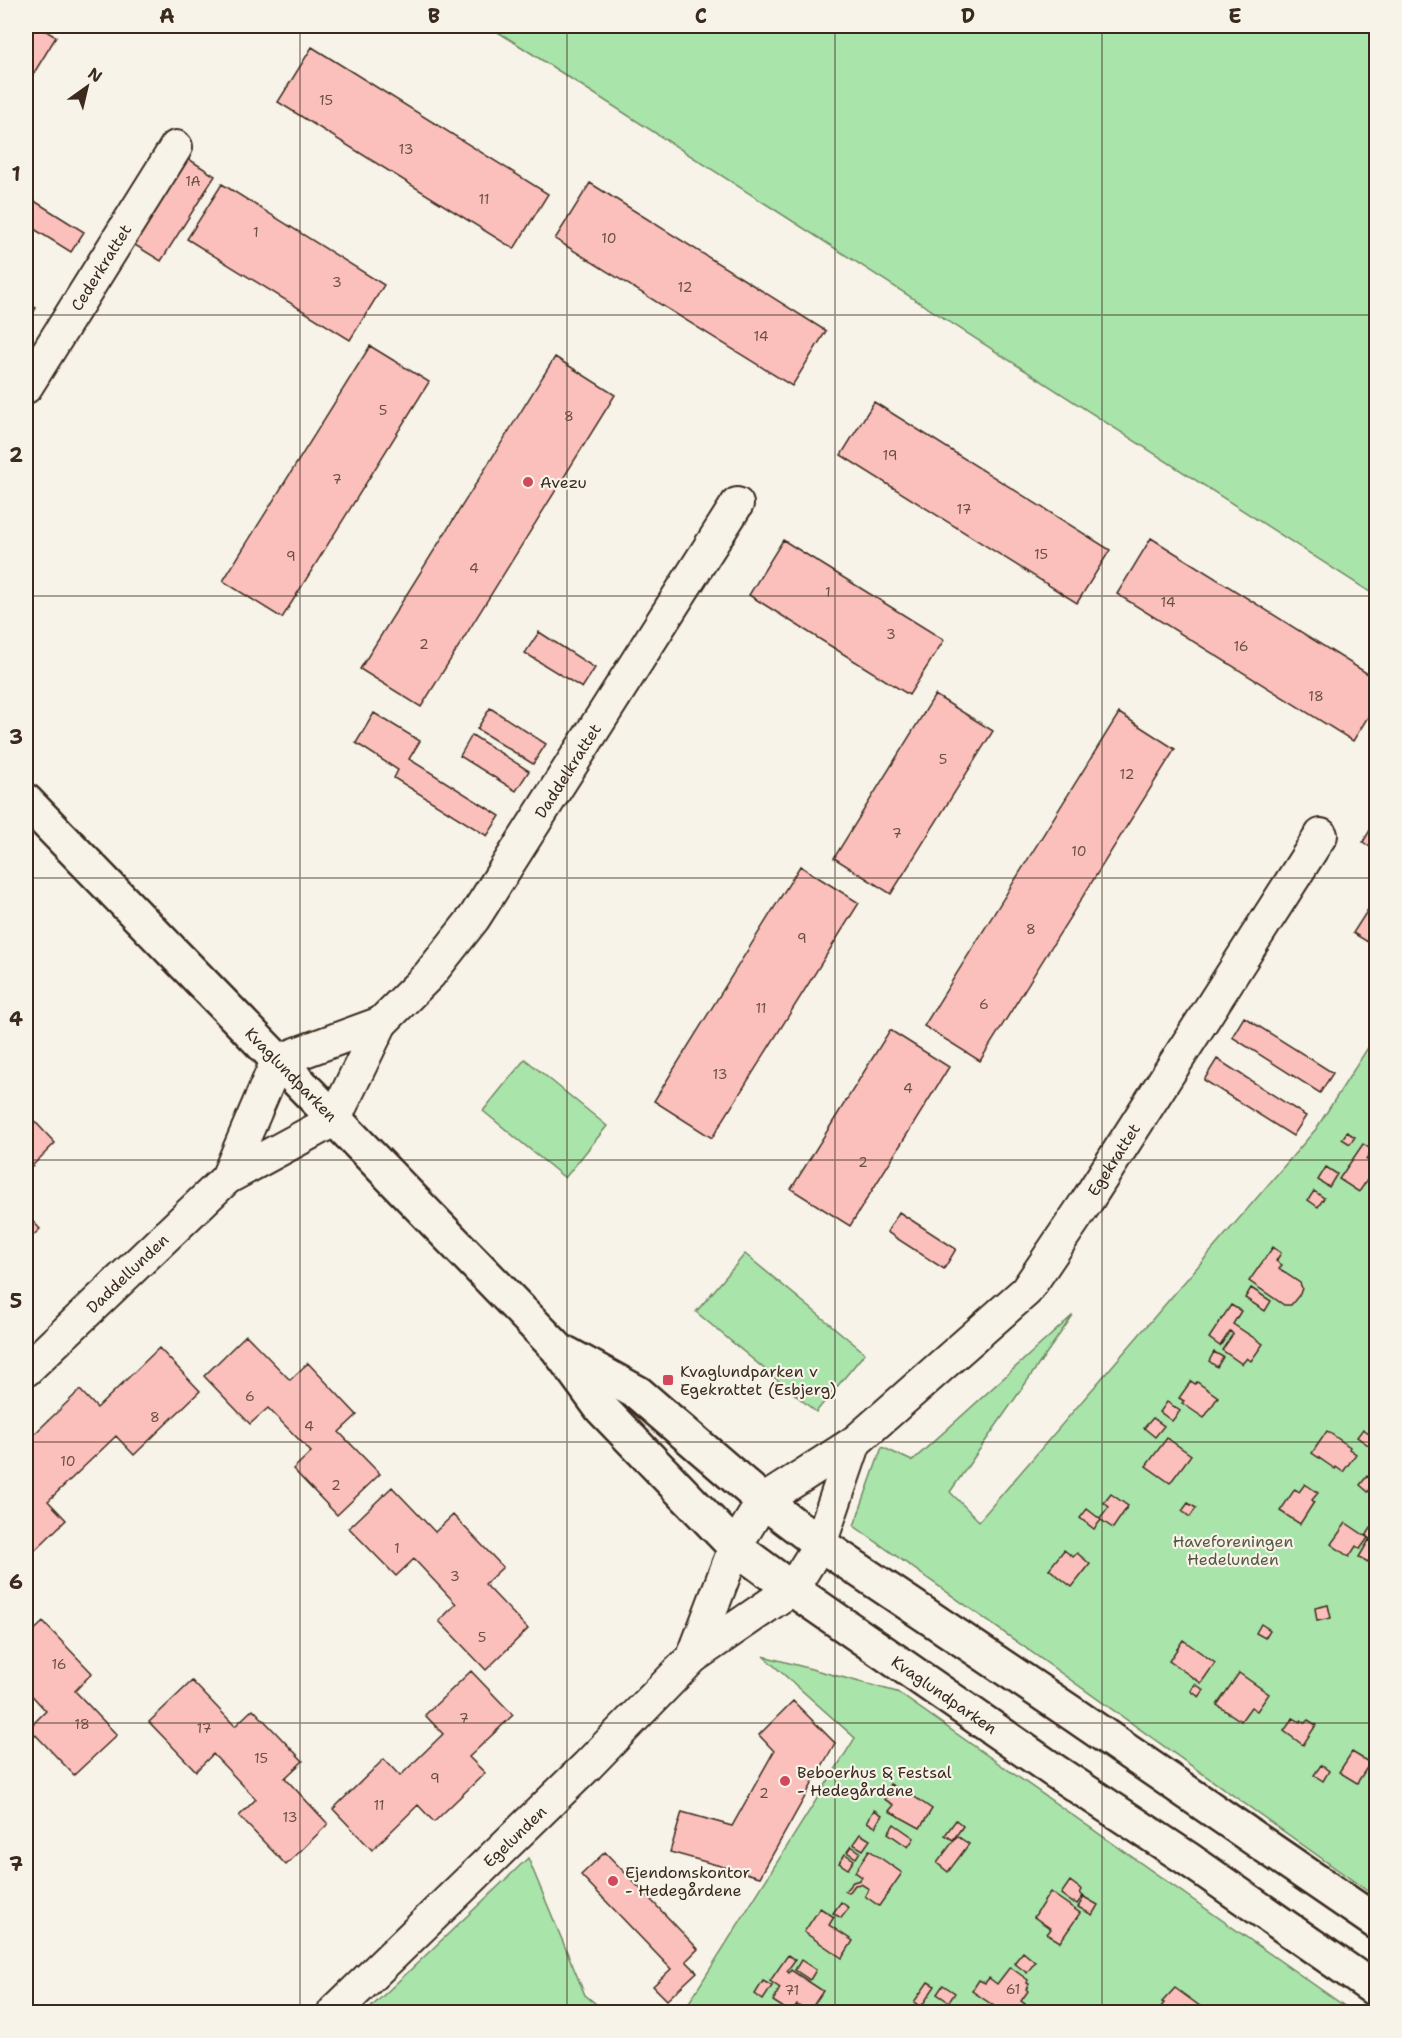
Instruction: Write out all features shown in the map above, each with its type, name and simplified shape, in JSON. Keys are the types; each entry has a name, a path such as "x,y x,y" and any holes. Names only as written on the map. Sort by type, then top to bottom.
{"street":[{"name":"Cederkrattet","path":"26,387 176,147"},
{"name":"Daddelkrattet","path":"334,1120 381,1023 429,975 474,918 737,504"},
{"name":"Kvaglundparken","path":"26,801 557,1348 601,1408 735,1546 792,1589 1053,1770 1188,1859 1377,1990"},
{"name":"Egekrattet","path":"763,1501 855,1442 1026,1291 1087,1201 1321,835"},
{"name":"Daddelkrattet","path":"277,1061 381,1023"},
{"name":"Daddellunden","path":"227,1178 277,1061"},
{"name":"Daddellunden","path":"26,1370 227,1178 334,1120"},
{"name":"Kvaglundparken","path":"557,1348 638,1393 763,1501 820,1544 1086,1722 1377,1922"},
{"name":"Egekrattet","path":"820,1544 855,1442"},
{"name":"Egelunden","path":"693,1657 735,1546 763,1501"},
{"name":"Egelunden","path":"334,2013 587,1766 693,1657 792,1589 820,1544"}],"green space":[{"path":"488,26 1376,26 1376,596 506,37"},
{"name":"Haveforeningen Hedelunden","path":"1376,1035 1376,1897 854,1526 882,1447 912,1461 1073,1315 950,1492 979,1521 1316,1129"},
{"path":"525,1059 607,1126 565,1178 483,1111"},
{"path":"745,1254 865,1353 816,1412 696,1312"},
{"path":"763,1656 897,1692 1353,2012 683,2012 855,1738"},
{"path":"528,1858 585,1995 606,2012 366,2012"}],"building":[{"path":"26,26 38,26 56,37 26,86"},
{"path":"312,47 548,194 514,249 278,102"},
{"path":"184,156 215,176 161,261 130,242"},
{"path":"590,183 826,331 792,386 555,239"},
{"path":"222,184 384,285 350,340 187,239"},
{"path":"28,197 84,232 71,252 26,224"},
{"path":"26,302 36,308 26,324"},
{"path":"370,346 429,382 282,618 223,581"},
{"path":"555,357 615,395 421,707 360,669"},
{"path":"874,402 1110,550 1077,603 841,455"},
{"path":"1151,538 1376,679 1376,704 1353,741 1117,594"},
{"path":"783,540 944,640 909,695 749,595"},
{"path":"539,632 595,668 582,688 525,653"},
{"path":"935,695 993,731 891,894 834,858"},
{"path":"490,708 546,744 533,764 477,729"},
{"path":"374,713 420,741 409,759 500,816 487,836 394,778 398,770 356,743"},
{"path":"1119,713 1175,749 980,1061 924,1026"},
{"path":"472,735 529,771 516,791 460,756"},
{"path":"1376,820 1376,851 1363,842"},
{"path":"800,866 859,903 712,1138 654,1101"},
{"path":"1376,897 1376,947 1353,933"},
{"path":"1244,1017 1333,1073 1320,1093 1232,1037"},
{"path":"890,1030 949,1067 850,1226 791,1189"},
{"path":"1217,1059 1306,1116 1293,1136 1204,1080"},
{"path":"26,1112 55,1143 26,1172"},
{"path":"1347,1132 1355,1137 1350,1144 1342,1139"},
{"path":"1363,1144 1372,1150 1366,1159 1376,1167 1359,1192 1339,1179"},
{"path":"1326,1167 1337,1174 1329,1187 1318,1180"},
{"path":"1314,1191 1324,1198 1318,1207 1308,1200"},
{"path":"899,1212 956,1249 944,1269 887,1232"},
{"path":"26,1214 40,1229 26,1242"},
{"path":"1273,1247 1281,1253 1276,1261 1282,1265 1279,1269 1300,1283 1302,1288 1291,1305 1284,1305 1249,1281"},
{"path":"1251,1288 1271,1301 1265,1311 1245,1298"},
{"path":"1231,1305 1241,1311 1233,1324 1263,1344 1251,1361 1247,1358 1242,1364 1222,1350 1233,1334 1230,1331 1220,1346 1209,1338"},
{"path":"246,1335 290,1380 308,1363 357,1415 339,1432 380,1474 337,1515 293,1469 311,1452 268,1408 250,1424 204,1376"},
{"path":"159,1348 200,1391 134,1455 116,1436 48,1501 66,1520 26,1559 26,1442 80,1390 97,1408"},
{"path":"1214,1352 1223,1357 1217,1367 1209,1361"},
{"path":"1191,1381 1195,1384 1197,1382 1218,1397 1204,1418 1182,1403 1184,1401 1179,1398"},
{"path":"1167,1402 1180,1411 1172,1421 1160,1412"},
{"path":"1153,1418 1164,1426 1155,1437 1144,1428"},
{"path":"1363,1429 1376,1438 1371,1447 1357,1437"},
{"path":"1327,1431 1356,1454 1343,1472 1312,1453"},
{"path":"1167,1438 1191,1455 1170,1483 1146,1466"},
{"path":"1367,1476 1375,1483 1368,1492 1360,1485"},
{"path":"1305,1484 1318,1493 1300,1524 1280,1511 1295,1489 1299,1492"},
{"path":"392,1487 435,1532 453,1515 503,1567 485,1584 528,1629 486,1670 439,1621 456,1604 414,1559 396,1576 349,1528"},
{"path":"1111,1494 1128,1506 1113,1528 1101,1520 1094,1529 1080,1518 1087,1509 1100,1519 1109,1507 1104,1503"},
{"path":"1188,1503 1196,1508 1190,1517 1182,1511"},
{"path":"1346,1523 1368,1538 1360,1549 1356,1546 1349,1557 1331,1544"},
{"path":"1373,1525 1376,1526 1376,1543 1366,1536"},
{"path":"1369,1540 1376,1547 1368,1562 1359,1557"},
{"path":"1064,1550 1073,1557 1077,1553 1090,1564 1072,1587 1049,1569"},
{"path":"1328,1605 1331,1618 1317,1621 1315,1608"},
{"path":"43,1622 92,1673 75,1691 117,1735 74,1775 29,1728 46,1711 26,1689 26,1638"},
{"path":"1261,1624 1270,1630 1265,1638 1256,1633"},
{"path":"1183,1640 1215,1663 1201,1683 1169,1661"},
{"path":"471,1671 513,1715 469,1757 485,1773 434,1822 418,1805 372,1850 333,1809 384,1759 400,1776 443,1734 425,1715"},
{"path":"1239,1673 1269,1694 1257,1711 1251,1707 1241,1721 1217,1705"},
{"path":"192,1681 235,1726 253,1709 303,1761 285,1778 328,1824 286,1865 239,1816 256,1799 213,1754 196,1771 149,1722"},
{"path":"1195,1684 1204,1690 1199,1697 1191,1691"},
{"name":"Beboerhus & Festsal - Hedegårdene","path":"793,1701 835,1743 760,1877 670,1852 682,1812 732,1826 774,1751 759,1735"},
{"path":"1293,1718 1305,1723 1308,1720 1316,1725 1303,1745 1284,1731"},
{"path":"1352,1752 1370,1763 1357,1783 1339,1772"},
{"path":"1321,1765 1329,1771 1323,1781 1314,1775"},
{"path":"890,1784 902,1791 903,1789 932,1809 920,1828 889,1811 894,1805 884,1799 887,1796 884,1794"},
{"path":"874,1810 882,1815 875,1827 867,1822"},
{"path":"956,1820 963,1826 953,1840 945,1835"},
{"path":"894,1824 914,1838 908,1847 888,1833"},
{"path":"860,1834 870,1840 863,1850 853,1844"},
{"path":"957,1836 969,1844 948,1872 937,1863"},
{"path":"851,1846 860,1852 856,1858 847,1852"},
{"path":"869,1850 902,1873 879,1906 865,1896 869,1889 861,1884 855,1885 849,1893 845,1891 853,1882 862,1877 855,1872"},
{"path":"605,1852 698,1949 686,1961 697,1972 667,2000 653,1986 671,1969 581,1875"},
{"path":"845,1854 854,1860 848,1869 839,1863"},
{"path":"1070,1881 1082,1890 1080,1893 1083,1896 1077,1904 1061,1894"},
{"path":"1050,1892 1080,1913 1060,1942 1047,1934 1051,1929 1034,1917"},
{"path":"1084,1897 1098,1905 1092,1915 1078,1907"},
{"path":"841,1902 849,1908 841,1918 833,1913"},
{"path":"820,1908 834,1917 829,1925 853,1941 842,1958 804,1932"},
{"path":"1023,1952 1035,1962 1027,1973 1014,1963"},
{"path":"788,1955 795,1960 787,1971 789,1973 791,1970 823,1991 809,2012 797,2005 790,2012 773,2001 780,1988 770,1981"},
{"path":"801,1960 816,1970 810,1980 795,1970"},
{"path":"1010,1967 1028,1980 1029,1984 1026,1989 1028,1991 1021,2001 1025,2004 1019,2012 1003,2012 972,1991 979,1980 985,1983 989,1978 997,1984"},
{"path":"763,1981 772,1986 763,2000 755,1994"},
{"path":"928,1982 935,1986 921,2007 914,2002"},
{"path":"943,1985 955,1993 949,2002 937,1994"},
{"path":"1175,1988 1208,2012 1158,2011 1164,2003 1162,2002"}],"place":[{"name":"Avezu","path":"528,482"},
{"name":"Kvaglundparken v Egekrattet (Esbjerg)","path":"668,1380"},
{"name":"Beboerhus & Festsal - Hedegårdene","path":"785,1781"},
{"name":"Ejendomskontor - Hedegårdene","path":"613,1881"}]}
